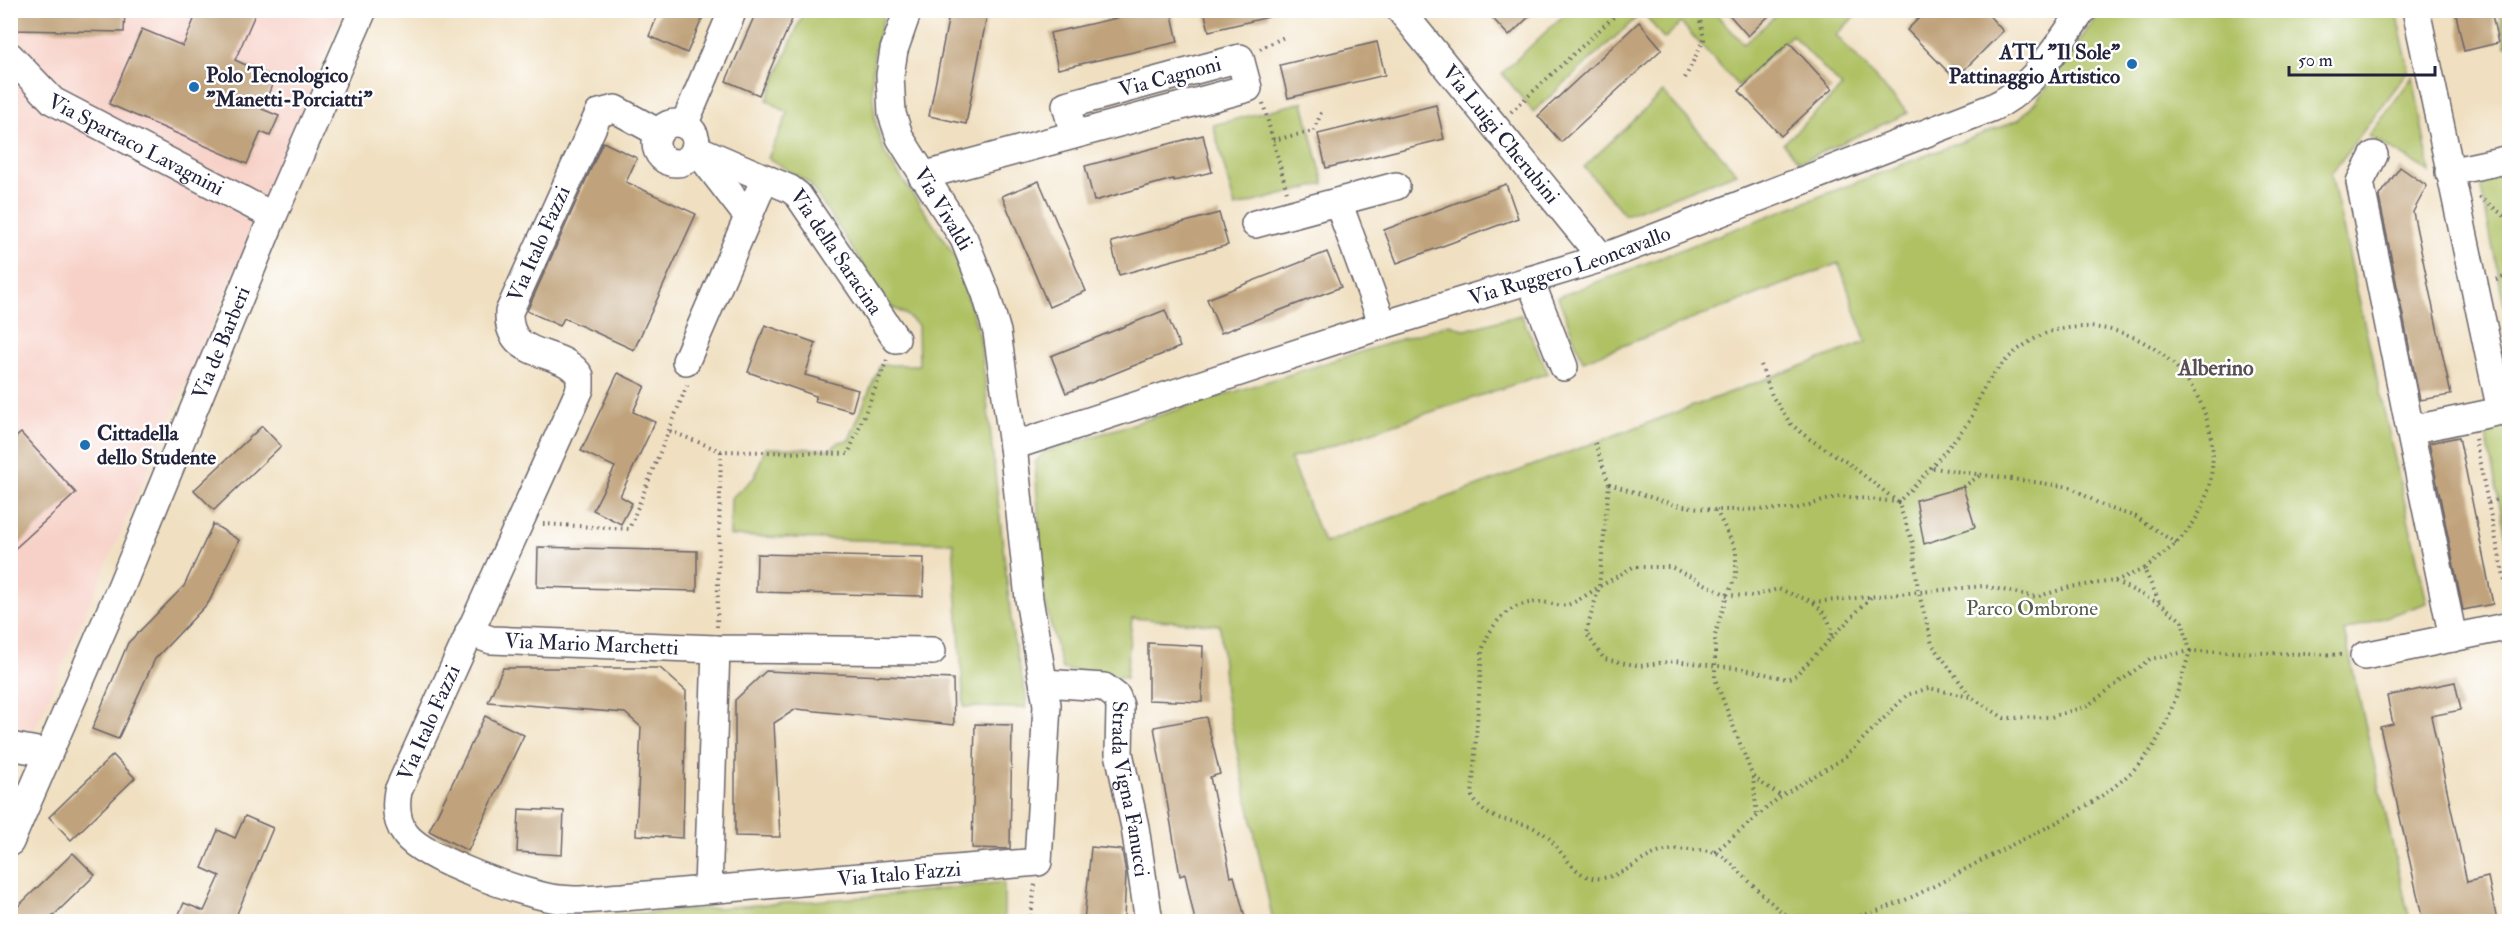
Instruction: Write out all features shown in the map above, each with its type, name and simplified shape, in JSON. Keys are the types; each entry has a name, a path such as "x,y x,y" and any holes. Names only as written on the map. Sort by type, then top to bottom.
{"street":[{"name":"Via de Barberi","path":"10,842 121,586 267,213 363,10"},
{"path":"733,10 689,136 692,154 681,162 668,161 656,146 658,133 667,125 689,136 748,214"},
{"name":"Via Vivaldi","path":"908,10 894,50 890,93 892,114 900,138 964,239 986,294 997,332 1013,446"},
{"name":"Via Luigi Cherubini","path":"1400,10 1602,258"},
{"path":"2410,430 2500,411 2416,10"},
{"name":"Via Ruggero Leoncavallo","path":"1013,446 1383,325 1602,258 2010,100 2025,86 2074,14"},
{"name":"Via Spartaco Lavagnini","path":"10,56 53,100 267,213"},
{"name":"Via Cagnoni","path":"922,176 1074,135 1066,105 1088,99 1240,58 1248,88"},
{"name":"Via Italo Fazzi","path":"658,133 615,109 599,113 508,312 510,328 518,342 572,368 580,376 581,383 398,791 398,819 411,841 438,857 494,881 558,899 623,897 1038,862"},
{"name":"Via della Saracina","path":"689,136 798,195 896,339"},
{"path":"2373,155 2360,182 2453,638"},
{"path":"2452,185 2510,159"},
{"name":"Via della Saracina","path":"686,360 765,178"},
{"path":"1255,224 1396,186"},
{"path":"1338,202 1383,325"},
{"path":"1530,280 1564,367"},
{"path":"1013,446 1029,599 1047,705 1038,862"},
{"path":"2364,656 2510,626"},
{"name":"Via Mario Marchetti","path":"469,632 491,640 716,649 932,651"},
{"path":"708,889 716,649"},
{"name":"Strada Vigna Fanucci","path":"1044,683 1104,687 1117,697 1120,706 1122,770 1135,827 1149,921"},
{"path":"10,746 48,753"}],"path":[{"path":"1495,127 1621,10"},
{"path":"1685,78 1704,39 1698,10"},
{"path":"1248,88 1263,104 1293,214"},
{"path":"1273,140 1314,131 1322,110"},
{"path":"2452,185 2475,194 2510,220"},
{"path":"1814,602 1918,590 1984,586 2036,597 2070,587 2114,581 2144,569 2177,544 2189,530 2206,497 2213,461 2209,424 2195,390 2170,359 2138,338 2100,328 2061,329 2042,334 2013,353 1990,378 1969,422 1943,451 1933,468 1898,502"},
{"path":"670,431 721,451 848,454 896,339"},
{"path":"518,522 629,529 689,387 686,360"},
{"path":"1761,365 1772,396 1791,424 1808,438 1848,463 1898,502 1913,543 1918,590 1932,644 1971,697"},
{"path":"2471,417 2510,605"},
{"path":"1595,443 1609,484 1599,587 1586,633 1604,659 1640,666 1674,661 1744,669 1787,678 1796,675 1873,596"},
{"path":"716,649 721,451"},
{"path":"1933,468 2070,487 2103,506 2136,517 2177,544"},
{"path":"1963,487 1980,475"},
{"path":"1609,484 1675,506 1716,510 1796,509 1840,496 1898,502"},
{"path":"2488,503 2510,495"},
{"path":"1716,510 1736,550 1736,577 1727,595 1715,635 1715,679 1753,777 1757,816"},
{"path":"1831,641 1832,630 1826,614 1814,602 1778,589 1753,596 1727,595 1671,567 1634,567 1567,605 1538,602 1517,606 1507,612 1490,629 1482,651 1472,796 1479,810 1490,817 1522,822 1544,835 1578,872 1590,878 1603,878 1649,855 1672,848 1715,852 1794,919 1830,920 1872,913 1907,899 2103,797 2141,762 2158,739 2190,651 2182,621 2161,604 2114,581"},
{"path":"2144,569 2161,604"},
{"path":"1715,852 1781,796 1844,758 1907,695 1929,688 1971,697 2004,718 2050,717 2086,706 2150,659 2190,651 2364,656"},
{"path":"1753,777 1781,796"},
{"path":"1030,921 1038,862"}],"shaded area":[{"name":"Cittadella dello Studente","path":"11,11 342,11 266,200 34,731 11,730"}],"green space":[{"path":"1569,10 1713,11 1744,44 1781,11 1860,11 1836,35 1908,113 1800,162 1783,144 1842,87 1792,35 1738,86 1681,23 1664,39 1643,12 1533,112 1502,73"},
{"path":"804,11 885,11 874,54 872,87 876,126 885,154 955,256 980,337 1013,637 1026,695 1026,708 964,707 953,543 730,536 731,498 755,477 765,448 831,449 839,442 849,440 880,365 919,365 918,325 905,314 891,307 809,183 768,158 788,113 767,100"},
{"name":"Parco Ombrone","path":"2101,11 2396,11 2409,70 2331,174 2427,603 2344,631 2410,921 1273,921 1225,694 1220,625 1132,618 1126,678 1062,669 1044,598 1035,463 1044,452 1449,324 1465,330 1521,315 1548,373 1290,459 1324,543 1866,342 1839,263 1583,361 1558,297 2018,120 2051,81"},
{"path":"2499,11 2509,11 2509,45 2506,46"},
{"path":"2413,76 2430,172 2369,136"},
{"path":"1663,92 1737,173 1625,215 1584,167"},
{"path":"1303,102 1324,184 1235,207 1213,125"},
{"path":"2509,171 2509,329 2479,178"},
{"path":"2509,425 2510,552 2485,430"},
{"path":"1004,882 1004,921 541,921 892,895"}],"building":[{"path":"13,10 125,10 124,32 12,30"},
{"name":"Polo Tecnologico \"Manetti-Porciatti\"","path":"198,10 257,10 235,60 275,78 262,109 279,116 270,136 261,132 247,164 109,104 142,29 183,46"},
{"path":"660,10 706,10 687,53 649,36"},
{"path":"757,10 796,10 759,95 726,81"},
{"path":"950,10 988,10 966,124 929,116"},
{"path":"1152,10 1171,10 1178,42 1058,69 1050,33"},
{"path":"1204,10 1268,10 1269,17 1209,31"},
{"path":"1485,10 1536,10 1509,36"},
{"path":"1725,10 1775,10 1748,36"},
{"path":"1927,10 1984,10 2003,31 1955,79 1907,30"},
{"path":"2455,10 2491,10 2498,43 2464,51"},
{"path":"1639,22 1662,49 1561,142 1538,116"},
{"path":"1377,42 1385,75 1288,98 1280,65"},
{"path":"1789,42 1832,89 1781,136 1739,91"},
{"path":"1436,105 1444,139 1326,168 1318,134"},
{"path":"1203,135 1212,172 1174,181 1173,179 1094,201 1085,166"},
{"path":"603,142 637,158 626,182 696,214 634,350 564,318 560,326 527,311"},
{"path":"2400,167 2427,186 2413,212 2451,395 2420,400 2379,197"},
{"path":"1039,181 1086,291 1049,307 1002,196"},
{"path":"1506,184 1518,218 1397,263 1384,230"},
{"path":"1219,213 1228,245 1119,275 1111,242"},
{"path":"1327,252 1341,287 1221,333 1207,299"},
{"path":"1165,310 1180,347 1066,393 1051,356"},
{"path":"765,325 816,343 805,375 858,390 852,411 815,401 816,396 748,372"},
{"path":"618,373 645,386 633,412 655,422 620,496 632,503 621,524 593,510 615,467 581,451"},
{"path":"262,426 281,446 214,510 194,490"},
{"path":"21,433 76,493 10,553 10,442"},
{"path":"2459,437 2493,604 2463,610 2429,443"},
{"path":"1963,487 1975,527 1924,544 1916,500"},
{"path":"213,524 239,540 209,602 155,659 118,739 92,729 128,643 184,586"},
{"path":"538,547 697,551 697,591 537,587"},
{"path":"757,554 924,558 923,596 756,592"},
{"path":"1148,643 1203,646 1202,702 1148,700"},
{"path":"503,668 660,668 686,691 683,838 636,835 641,727 625,713 488,702"},
{"path":"766,671 953,679 954,725 796,709 774,723 780,837 735,836 735,700"},
{"path":"2455,682 2461,710 2431,716 2467,882 2488,877 2497,921 2423,921 2380,727 2393,724 2387,696"},
{"path":"485,716 524,735 468,851 429,831"},
{"path":"1206,717 1220,774 1210,777 1231,877 1234,876 1246,921 1195,921 1185,874 1180,876 1154,727"},
{"path":"975,724 1012,725 1010,849 972,848"},
{"path":"113,755 135,778 71,840 49,817"},
{"path":"519,809 564,811 562,855 517,852"},
{"path":"245,816 273,828 234,921 176,921 184,903 204,911 220,876 202,868 218,830 235,838"},
{"path":"1091,847 1122,850 1126,874 1124,918 1084,921"},
{"path":"73,853 95,875 48,921 10,921 10,914"}],"place":[{"name":"ATL \"Il Sole\" Pattinaggio Artistico","path":"2132,64"},
{"name":"Polo Tecnologico \"Manetti-Porciatti\"","path":"194,87"},
{"name":"Cittadella dello Studente","path":"85,445"}],"district":[{"name":"Alberino","path":"2216,368"}]}
